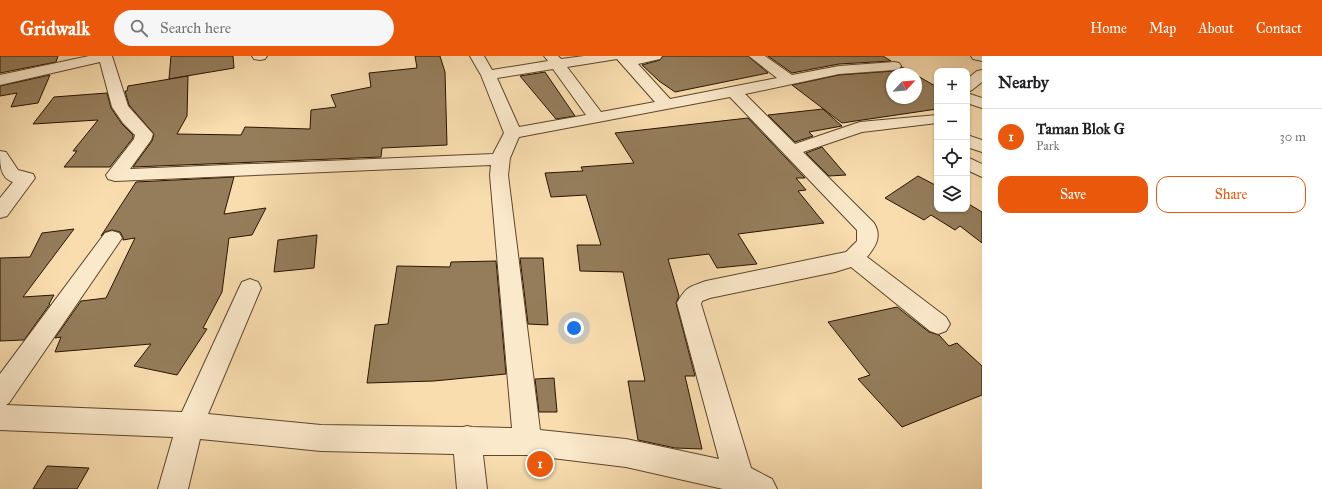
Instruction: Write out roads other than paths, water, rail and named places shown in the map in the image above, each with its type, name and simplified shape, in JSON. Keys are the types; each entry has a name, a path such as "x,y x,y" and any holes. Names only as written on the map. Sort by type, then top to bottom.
{"street":[{"path":"40,56 51,69"},
{"path":"477,56 488,75 514,133"},
{"path":"488,75 554,60 612,56"},
{"path":"625,59 655,56"},
{"path":"756,56 790,81"},
{"path":"978,56 982,57"},
{"path":"0,80 104,57 120,107 129,120 144,134 142,140 115,175 500,159"},
{"path":"625,59 666,104"},
{"path":"554,60 596,118"},
{"path":"822,60 839,70"},
{"path":"527,442 498,175 500,159 505,145 514,133 734,92 839,70 894,66"},
{"path":"970,84 982,74"},
{"path":"734,92 867,228 867,243 854,258 835,264 706,290 694,295 689,303 750,484"},
{"path":"970,99 982,103"},
{"path":"790,150 860,127 934,119"},
{"path":"970,141 982,147"},
{"path":"0,156 11,176 16,178 26,178 0,210"},
{"path":"970,165 982,171"},
{"path":"0,395 112,238"},
{"path":"854,258 938,324"},
{"path":"173,489 190,425 250,288"},
{"path":"0,416 190,425 321,438 527,442 626,453 750,484"},
{"path":"467,440 472,489"}],"place":[{"name":"Taman Blok G","path":"540,464"}]}
